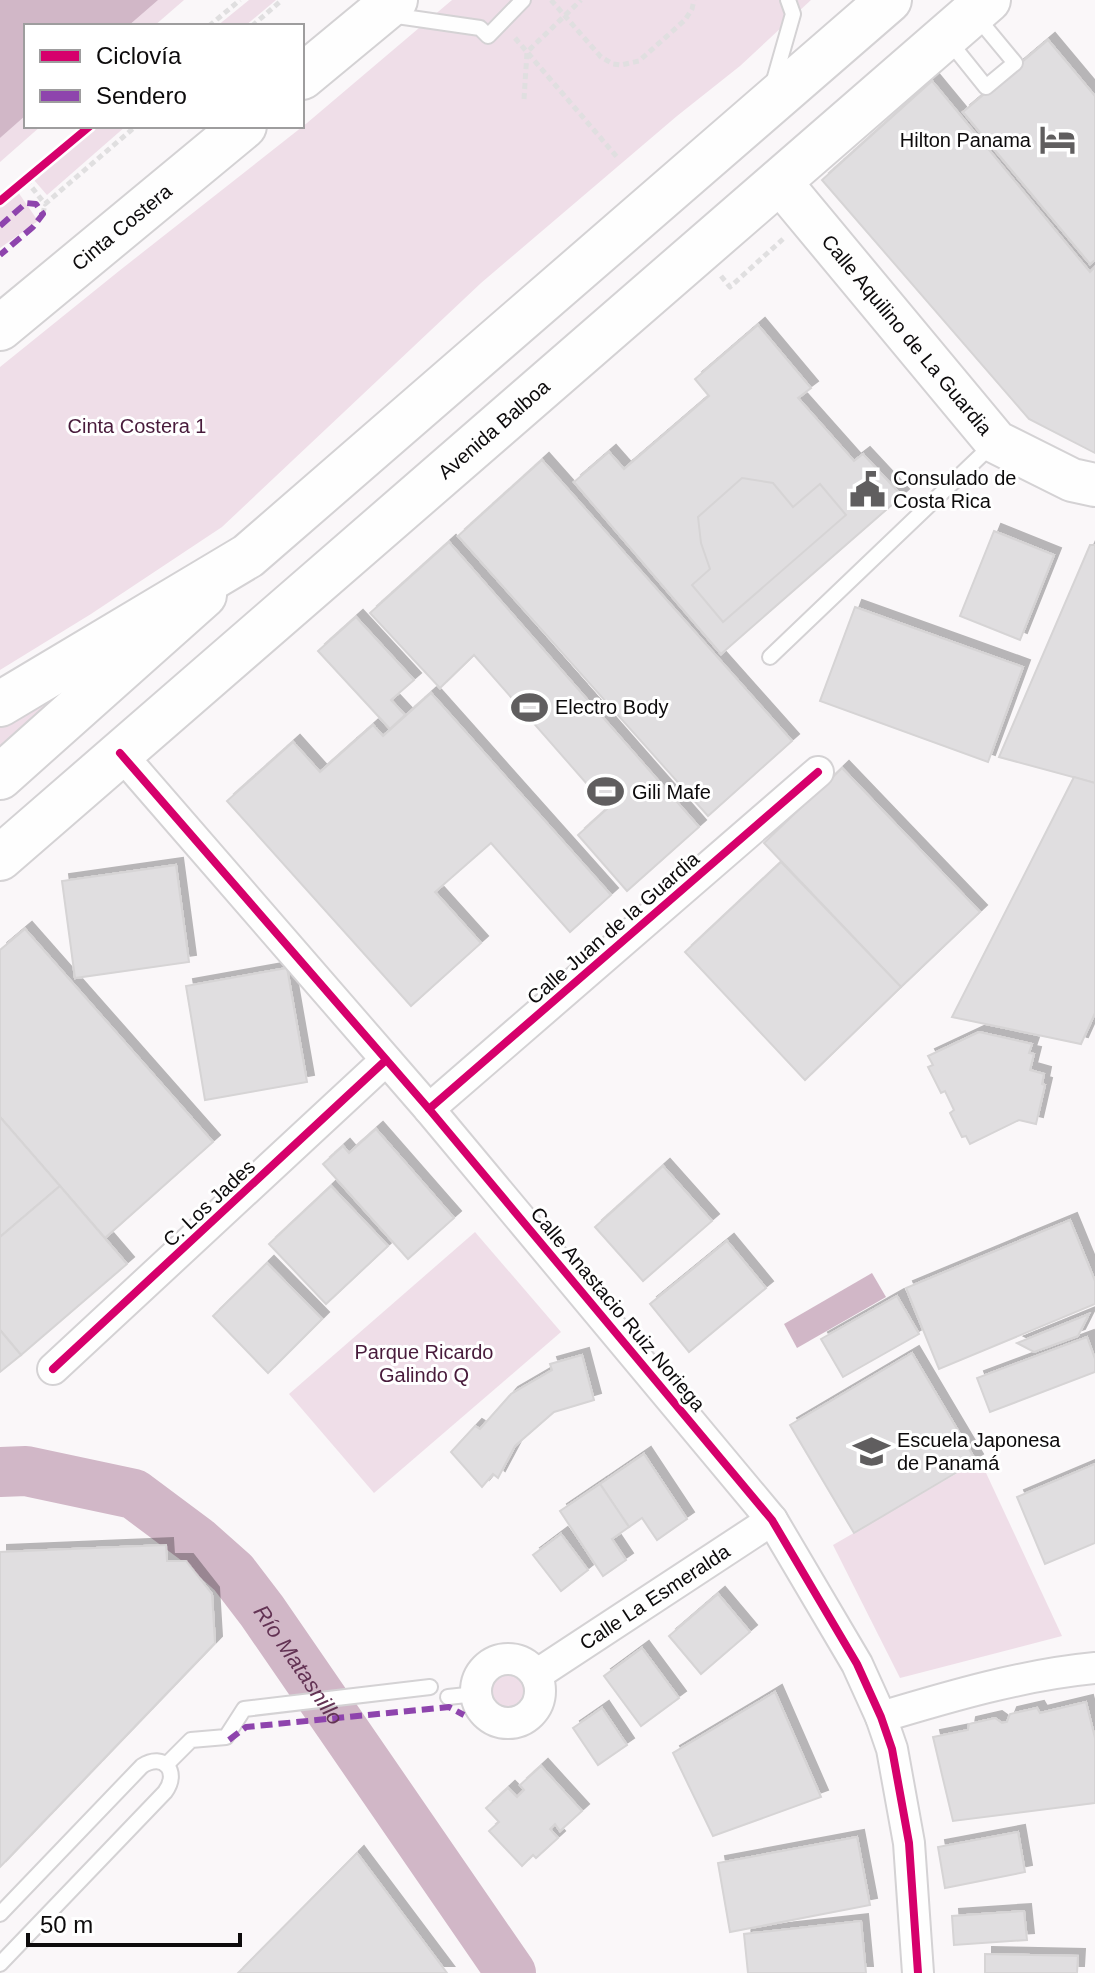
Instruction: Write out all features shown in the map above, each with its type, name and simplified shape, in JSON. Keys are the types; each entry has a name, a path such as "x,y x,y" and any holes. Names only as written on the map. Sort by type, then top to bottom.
{"main road":[{"path":"0,777 248,556 830,52 877,5"},
{"path":"304,75 387,7"},
{"name":"Avenida Balboa","path":"0,858 969,16"},
{"name":"Cinta Costera","path":"0,328 242,128"},
{"path":"0,704 248,556"}],"street":[{"name":"Calle Aquilino de La Guardia","path":"779,181 996,442 1072,480 1095,485"},
{"name":"Calle Anastacio Ruiz Noriega","path":"120,753 429,1109 772,1520 857,1664 892,1749 909,1843 918,1973"},
{"name":"Calle Juan de la Guardia","path":"429,1109 818,772"},
{"name":"C. Los Jades","path":"53,1369 386,1060"},
{"name":"Calle La Esmeralda","path":"536,1675 772,1520"},
{"path":"512,1659 530,1667 536,1675 540,1693 538,1703 534,1711 518,1722 509,1724 491,1718 478,1704 462,1696 494,1663 512,1659"},
{"path":"881,1717 966,1692 1095,1668"}],"lane":[{"path":"387,7 480,28 488,36 523,0"},
{"path":"766,107 793,14 788,0"},
{"path":"770,657 996,442"},
{"path":"166,1765 191,1740 226,1737 244,1709 430,1687"},
{"path":"0,1914 142,1766 152,1761 166,1765 172,1778 165,1792 0,1964"}],"path":[{"path":"211,24 240,0"},
{"path":"254,24 282,0"},
{"path":"551,0 601,57 621,65 639,61 685,20 694,0"},
{"path":"524,99 527,52 581,0"},
{"path":"501,22 617,157"},
{"path":"0,201 88,128"},
{"path":"43,214 45,204 134,128"},
{"path":"26,180 45,204"},
{"path":"699,251 730,287 808,216"}],"green space":[{"path":"156,0 184,0 156,24 126,24"},
{"path":"249,0 276,0 247,24 219,24"},
{"name":"Cinta Costera 1","path":"452,0 811,0 740,66 481,283 222,527 0,670 0,367 307,123"},
{"path":"24,116 24,128 39,128 0,162 0,138"},
{"path":"96,128 124,128 47,195 34,180"},
{"path":"18,192 38,221 0,248 0,206"},
{"path":"160,627 0,765 0,725"},
{"name":"Parque Ricardo Galindo Q","path":"475,1232 561,1332 374,1493 289,1394"},
{"path":"980,1460 1062,1636 900,1678 833,1545"},
{"path":"509,1674 522,1679 527,1692 522,1705 509,1710 496,1705 491,1692 496,1679"}],"shaded area":[{"path":"0,0 158,0 130,24 24,24 24,117 0,138"},
{"path":"872,1273 886,1297 797,1348 784,1324"}],"building":[{"path":"1048,40 1095,96 1095,260 1090,264 963,112"},
{"path":"932,81 1090,272 1095,267 1095,453 1029,419 822,180"},
{"path":"758,325 811,388 798,398 854,461 863,454 902,496 721,654 574,482 609,452 624,469 709,396 695,379"},
{"path":"542,460 792,741 708,816 458,536"},
{"path":"742,478 773,483 793,507 820,484 846,515 723,622 692,585 710,569 701,543 698,517"},
{"path":"994,531 1054,555 1020,640 960,616"},
{"path":"449,542 699,827 627,891 578,835 608,808 474,655 440,688 370,613"},
{"path":"1090,545 1095,545 1095,783 999,757"},
{"path":"855,607 1023,667 988,762 820,701"},
{"path":"356,617 414,680 391,700 405,715 390,729 318,651"},
{"path":"431,693 611,895 570,932 491,843 435,892 481,943 411,1006 227,801 293,742 320,772 373,725 383,736"},
{"path":"842,768 980,912 901,987 764,843"},
{"path":"1074,777 1095,783 1095,1013 1081,1044 952,1017"},
{"path":"781,862 901,987 805,1080 685,952"},
{"path":"176,865 189,962 75,978 62,881"},
{"path":"25,929 213,1142 105,1238 0,1117 0,950"},
{"path":"287,968 307,1082 205,1100 186,986"},
{"path":"979,1032 1032,1044 1029,1053 1034,1054 1030,1070 1044,1074 1042,1084 1045,1085 1036,1124 1019,1120 970,1144 966,1136 962,1137 950,1113 954,1110 945,1091 941,1093 928,1067 933,1065 928,1056"},
{"path":"0,1117 60,1186 0,1237"},
{"path":"376,1129 454,1218 408,1259 323,1164 343,1146 349,1153"},
{"path":"663,1166 712,1221 643,1281 595,1227"},
{"path":"60,1186 127,1264 21,1355 0,1330 0,1237"},
{"path":"331,1186 388,1246 326,1304 269,1244"},
{"path":"1070,1220 1095,1281 1095,1304 939,1369 906,1288"},
{"path":"727,1241 766,1288 689,1352 650,1304"},
{"path":"267,1263 322,1319 268,1373 213,1316"},
{"path":"897,1296 919,1334 843,1377 821,1339"},
{"path":"1089,1314 1078,1336 1034,1352 1017,1343"},
{"path":"0,1330 21,1355 0,1372"},
{"path":"1087,1337 1095,1359 1095,1372 990,1412 977,1378"},
{"path":"912,1353 976,1461 854,1533 790,1425"},
{"path":"582,1355 594,1400 554,1412 515,1446 498,1478 493,1474 482,1487 451,1452 475,1426 480,1429 511,1394 552,1370 550,1364"},
{"path":"644,1454 687,1519 657,1540 642,1518 629,1527 600,1484"},
{"path":"1095,1464 1095,1543 1045,1564 1017,1497"},
{"path":"600,1484 629,1527 612,1539 626,1560 603,1576 560,1511"},
{"path":"561,1534 588,1570 561,1591 533,1555"},
{"path":"166,1545 167,1561 186,1561 212,1594 215,1643 0,1867 0,1552"},
{"path":"718,1594 750,1632 701,1674 669,1636"},
{"path":"642,1648 679,1698 641,1726 604,1676"},
{"path":"775,1692 821,1797 713,1836 673,1753"},
{"path":"1086,1702 1095,1738 1095,1803 953,1821 933,1737 968,1730 969,1724 995,1718 1002,1723 1007,1722 1010,1714 1037,1708 1040,1713"},
{"path":"602,1708 627,1745 598,1765 573,1728"},
{"path":"541,1766 582,1811 560,1831 555,1824 550,1829 558,1838 522,1866 489,1831 499,1822 486,1808 508,1788 517,1797 524,1790 520,1785"},
{"path":"1018,1832 1025,1872 945,1888 938,1847"},
{"path":"857,1837 870,1905 730,1932 718,1863"},
{"path":"357,1853 447,1973 238,1973"},
{"path":"1024,1911 1027,1940 954,1945 952,1916"},
{"path":"861,1921 866,1973 748,1973 744,1934"},
{"path":"985,1954 1078,1956 1077,1973 985,1973"}],"waterway":[{"name":"Río Matasnillo","path":"0,1472 26,1471 134,1494 197,1541 233,1573 511,1973"}],"marked path":[{"path":"0,226 26,203 36,204 43,214 33,227 0,255"},
{"path":"229,1740 246,1727 449,1707 464,1715"}],"cycle path":[{"path":"0,201 88,128"},
{"path":"120,753 429,1109 772,1520 857,1664 892,1749 909,1843 918,1973"},
{"path":"429,1109 818,772"},
{"path":"53,1369 386,1060"}],"place":[{"name":"Hilton Panama","path":"1057,140"},
{"name":"Consulado de Costa Rica","path":"867,490"},
{"name":"Electro Body","path":"529,707"},
{"name":"Gili Mafe","path":"606,792"},
{"name":"Escuela Japonesa de Panamá","path":"871,1451"}]}
